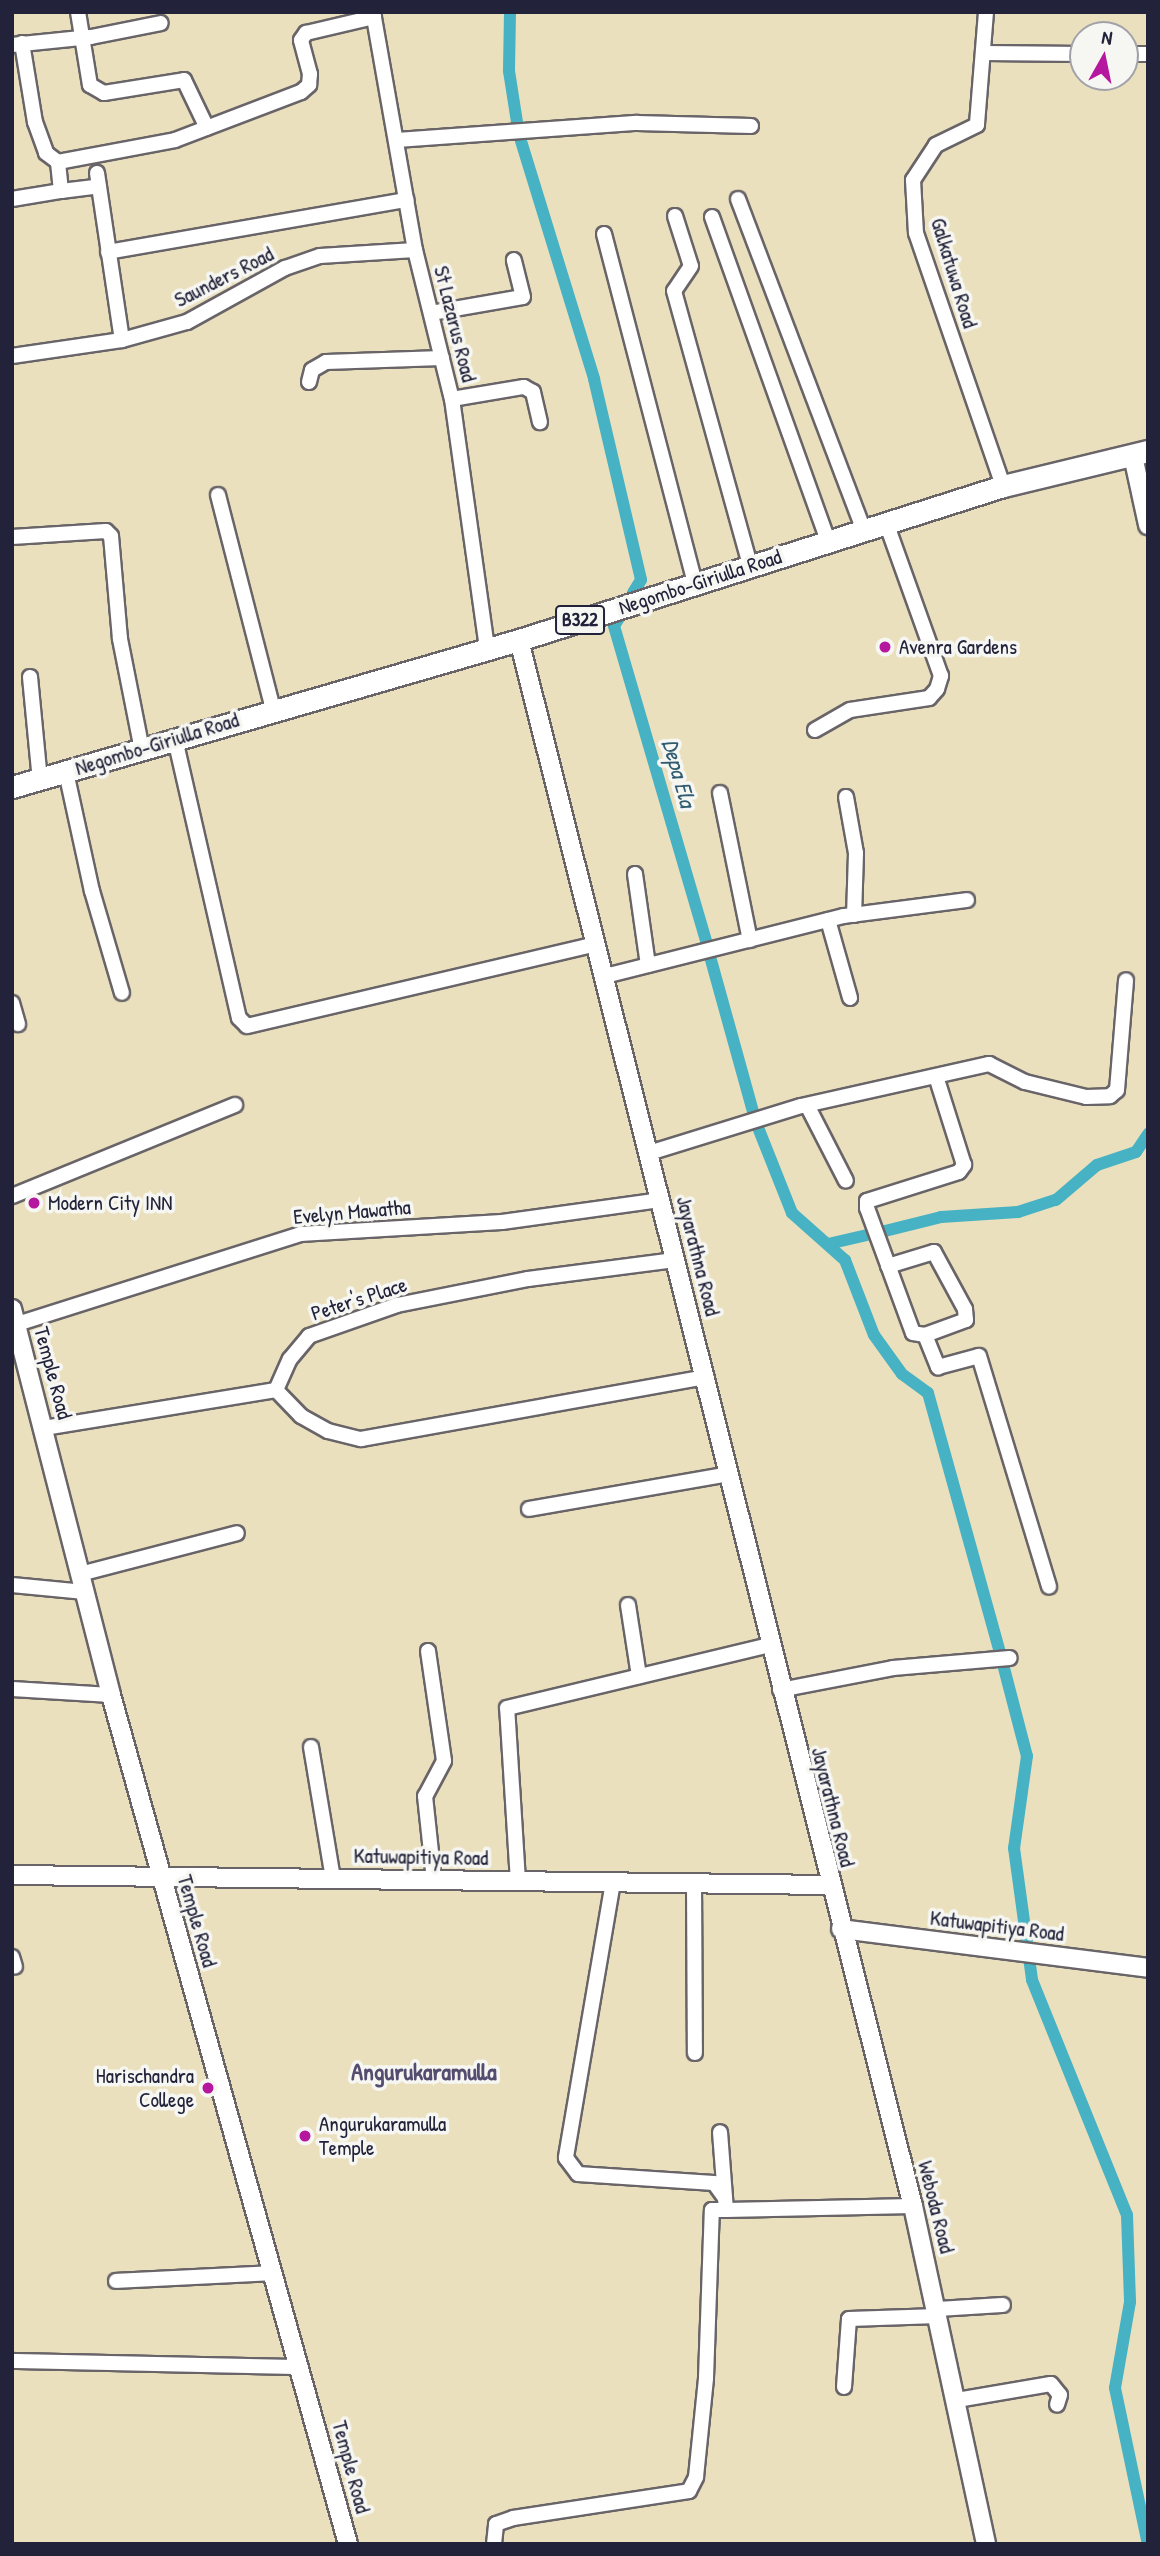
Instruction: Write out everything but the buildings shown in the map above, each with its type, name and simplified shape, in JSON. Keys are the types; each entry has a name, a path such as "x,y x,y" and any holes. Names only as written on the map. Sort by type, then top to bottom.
{"main road":[{"name":"Negombo-Giriulla Road","path":"12,788 273,709 519,640 1003,486 1140,453"}],"street":[{"path":"78,12 90,85 104,93 184,80 206,128"},
{"name":"Galkatuwa Road","path":"986,12 985,53 977,125 936,145 913,180 916,233 1003,486"},
{"path":"161,23 83,38 17,44 35,122 46,153 58,162 111,155 206,128 309,85 301,40 306,33 374,14"},
{"name":"St Lazarus Road","path":"374,14 415,250 452,399 487,647"},
{"path":"985,53 1069,54"},
{"path":"397,140 637,123 751,126"},
{"path":"58,162 61,191"},
{"path":"12,198 61,191 98,179 122,340"},
{"path":"738,199 864,530"},
{"path":"108,252 407,200"},
{"path":"675,216 691,266 674,291 750,565"},
{"path":"712,217 827,540"},
{"path":"604,234 695,583"},
{"name":"Saunders Road","path":"12,356 122,340 187,321 285,268 320,257 415,250"},
{"path":"431,313 523,297 514,260"},
{"path":"309,382 312,370 326,362 442,358"},
{"path":"452,399 524,387 533,392 540,422"},
{"path":"1140,453 1148,525"},
{"path":"218,495 273,709"},
{"path":"815,730 850,710 929,698 937,689 941,676 887,522"},
{"path":"12,537 106,531 111,536 120,639 142,750"},
{"name":"Jayarathna Road","path":"519,640 674,1260 706,1377 829,1885"},
{"path":"30,677 40,780"},
{"path":"175,739 239,1018 247,1026 597,944"},
{"path":"66,772 92,891 122,993"},
{"path":"720,793 750,940"},
{"path":"846,797 856,853 855,915"},
{"path":"635,874 648,965"},
{"path":"605,976 828,920 967,900"},
{"path":"828,920 850,998"},
{"path":"649,1153 807,1105 989,1064 1025,1082 1086,1097 1110,1096 1117,1090 1126,980"},
{"path":"12,1003 18,1024"},
{"path":"888,1266 934,1252 965,1309 966,1320 925,1335 913,1333 888,1266 867,1201 959,1172 964,1165 936,1076"},
{"path":"12,1196 235,1105"},
{"path":"807,1105 846,1181"},
{"name":"Evelyn Mawatha","path":"15,1317 300,1234 502,1222 661,1200"},
{"name":"Peter's Place","path":"276,1390 290,1359 309,1336 329,1326 397,1305 528,1279 674,1260"},
{"name":"Temple Road","path":"15,1317 18,1351 44,1429 111,1695 348,2544"},
{"path":"925,1335 938,1367 979,1356 1049,1587"},
{"path":"44,1429 276,1390 301,1416 328,1431 361,1439 706,1377"},
{"path":"529,1509 729,1474"},
{"path":"80,1574 237,1533"},
{"path":"12,1585 85,1592"},
{"path":"628,1605 639,1676"},
{"path":"518,1881 508,1707 769,1644"},
{"path":"428,1651 444,1760 425,1796 434,1880"},
{"path":"780,1690 893,1668 1010,1658"},
{"path":"12,1689 111,1695"},
{"path":"311,1747 333,1878"},
{"name":"Katuwapitiya Road","path":"12,1875 694,1881 829,1885"},
{"path":"694,1881 695,2053"},
{"path":"613,1882 566,2158 578,2174 714,2183 725,2204"},
{"name":"Weboda Road","path":"829,1885 913,2206 986,2544"},
{"name":"Katuwapitiya Road","path":"841,1929 1148,1968"},
{"path":"720,2132 725,2204"},
{"path":"494,2544 496,2524 513,2518 689,2491 696,2477 706,2378 712,2210 725,2204 913,2206"},
{"path":"116,2281 273,2273"},
{"path":"844,2387 849,2319 1003,2305"},
{"path":"12,2361 299,2367"},
{"path":"957,2400 1051,2384 1060,2395 1058,2405"}],"waterway":[{"path":"510,12 509,71 517,122"},
{"path":"521,141 594,379 641,580 633,593"},
{"name":"Depa Ela","path":"619,618 614,626 706,941"},
{"path":"711,960 753,1111"},
{"path":"759,1130 792,1213 845,1260 874,1335 902,1374 928,1393 999,1649"},
{"path":"885,1231 941,1217 1018,1212 1056,1200 1097,1165 1136,1152 1148,1134"},
{"path":"828,1244 866,1235"},
{"path":"1004,1668 1027,1756 1014,1848 1032,1980 1127,2215 1130,2302 1115,2388 1148,2544"}],"place":[{"name":"Avenra Gardens","path":"885,647"},
{"name":"Modern City INN","path":"34,1203"},
{"name":"Harischandra College","path":"208,2088"},
{"name":"Angurukaramulla Temple","path":"305,2136"}],"district":[{"name":"Angurukaramulla","path":"424,2072"}]}
